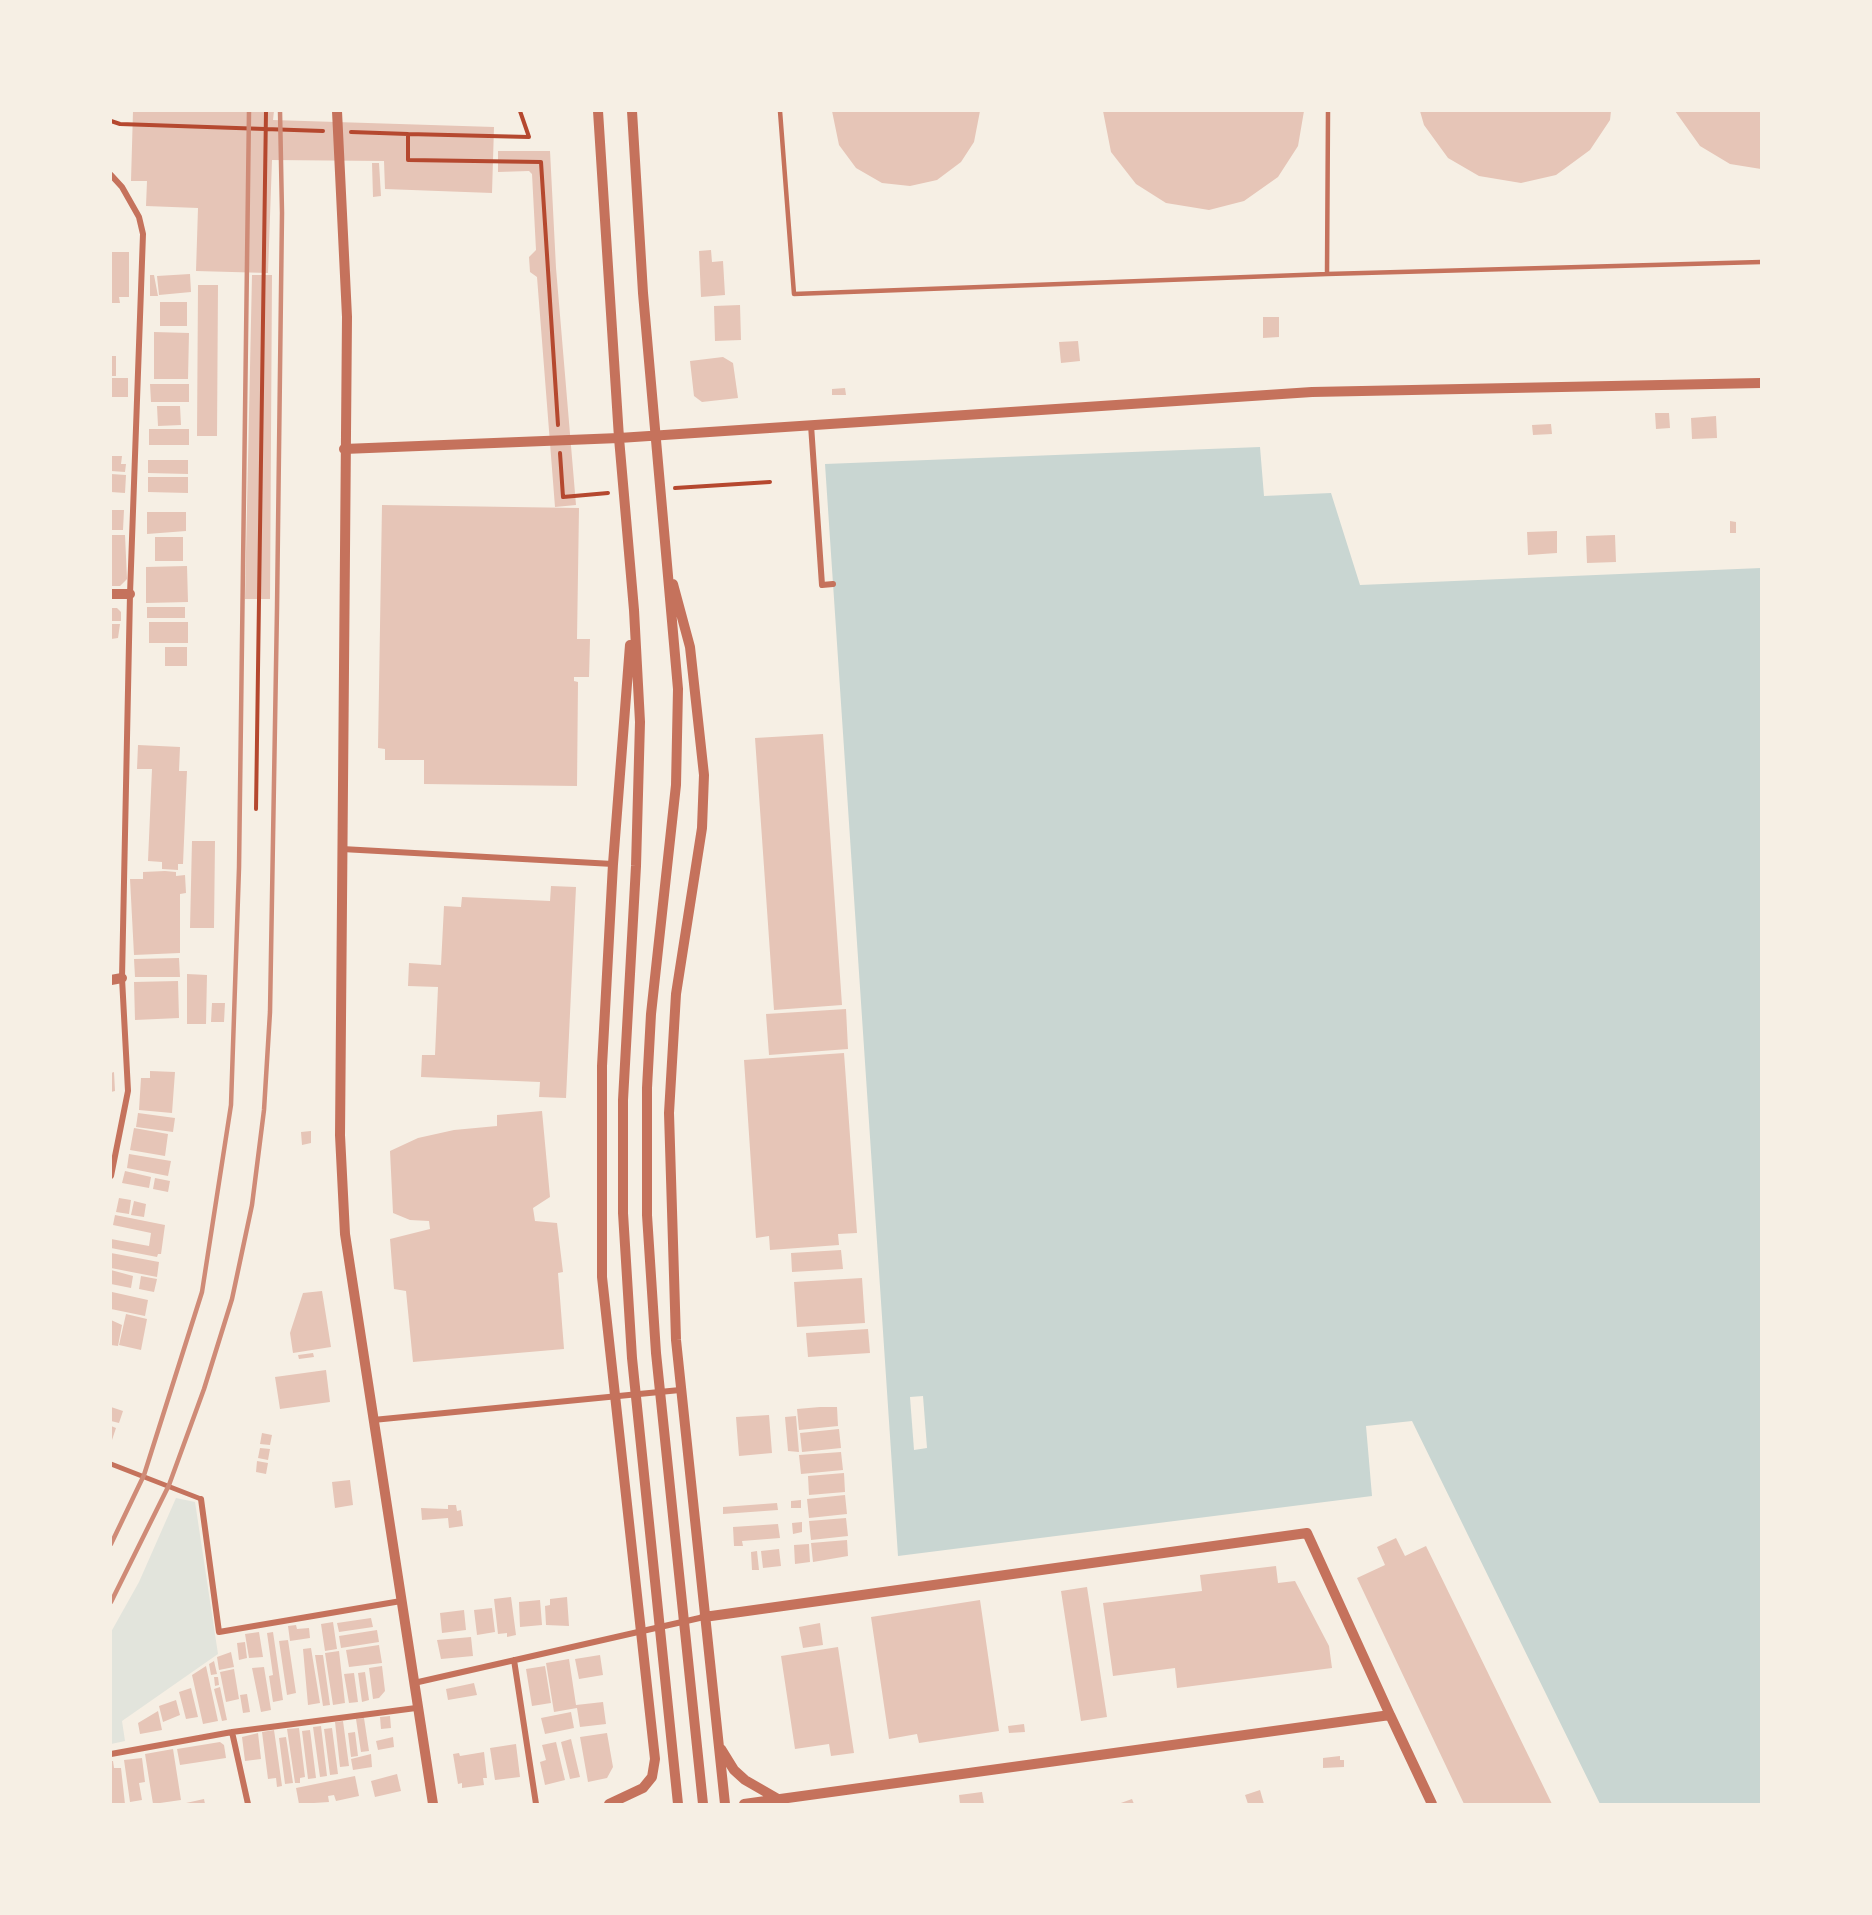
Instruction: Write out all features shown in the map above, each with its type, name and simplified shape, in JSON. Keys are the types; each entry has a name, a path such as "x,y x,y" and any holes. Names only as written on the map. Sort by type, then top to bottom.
{"street":[{"path":"337,111 346,317 340,1135 345,1234 416,1708 433,1804"},
{"path":"598,111 640,722 636,866 623,1100 623,1214 632,1358 678,1804"},
{"path":"632,111 654,434 678,689 676,785 651,1014 646,1088 647,1215 656,1353 703,1804"},
{"path":"111,175 122,187 139,217 143,234 117,979 128,1091 111,1176"},
{"path":"344,449 619,438 1312,392 1761,383"},
{"path":"812,424 822,585 833,584"},
{"path":"665,555 690,647 704,775 702,828 676,994 669,1113 672,1248 680,1390 725,1804"},
{"path":"111,594 130,594"},
{"path":"609,1804 643,1788 652,1778 655,1759 602,1277 600,1177 602,1066 613,864 634,610"},
{"path":"342,849 613,864"},
{"path":"373,1420 680,1390"},
{"path":"111,1464 201,1499 219,1632 401,1601"},
{"path":"414,1683 705,1617 1307,1533 1432,1804"},
{"path":"514,1660 536,1804"},
{"path":"111,1754 232,1732 416,1708"},
{"path":"744,1804 779,1802 1390,1715"},
{"path":"232,1732 248,1804"},
{"path":"718,1746 734,1770 779,1802"}],"lane":[{"path":"780,111 794,294 1327,274 1761,262"},
{"path":"1327,274 1328,111"}],"path":[{"path":"256,809 266,111"},
{"path":"349,132 529,137 520,111"},
{"path":"111,121 120,124 325,131"},
{"path":"408,134 408,160 541,162 559,437"},
{"path":"560,449 563,497 610,493"},
{"path":"669,489 770,482"}],"shaded area":[{"path":"1260,447 1264,496 1331,493 1360,585 1761,568 1761,1804 1600,1804 1412,1421 1366,1426 1372,1496 898,1556 825,464"},
{"path":"176,1498 195,1502 218,1654 122,1721 125,1741 111,1744 111,1632 139,1582"}],"pier":[{"path":"923,1396 927,1448 914,1450 910,1397"}],"building":[{"path":"133,111 274,111 273,120 494,127 492,193 385,189 384,161 272,160 268,273 196,271 198,208 146,206 147,181 131,181"},
{"path":"832,111 980,111 974,142 961,162 937,180 910,186 882,183 856,168 839,145"},
{"path":"1103,111 1304,111 1298,146 1278,177 1244,201 1209,210 1166,203 1136,184 1111,152"},
{"path":"1420,111 1611,111 1610,120 1590,150 1556,175 1521,183 1479,176 1448,158 1424,125"},
{"path":"1675,111 1761,111 1761,169 1730,164 1700,146"},
{"path":"498,151 550,151 556,268 576,505 555,507 537,277 530,272 529,257 536,250 532,174 529,171 498,172"},
{"path":"372,163 379,163 381,196 373,197"},
{"path":"711,250 712,262 723,261 725,295 701,297 699,251"},
{"path":"111,252 129,252 129,297 119,297 120,303 111,303"},
{"path":"190,274 191,292 159,295 157,276"},
{"path":"150,275 154,275 158,296 150,296"},
{"path":"252,275 272,275 270,599 245,599"},
{"path":"198,285 218,285 217,436 197,436"},
{"path":"160,302 187,302 187,326 160,326"},
{"path":"740,305 741,340 715,341 714,306"},
{"path":"1263,317 1279,317 1279,337 1263,338"},
{"path":"154,332 189,333 188,379 154,379"},
{"path":"1078,341 1080,361 1061,363 1059,342"},
{"path":"111,356 116,356 116,376 111,376"},
{"path":"723,357 733,363 738,398 702,402 694,396 690,361"},
{"path":"111,378 128,378 128,397 111,397"},
{"path":"150,384 189,384 189,402 151,402"},
{"path":"845,388 846,395 832,395 832,389"},
{"path":"157,406 180,406 181,425 158,426"},
{"path":"1655,413 1669,413 1670,428 1656,429"},
{"path":"1716,416 1717,438 1692,439 1691,418"},
{"path":"1551,424 1552,434 1533,435 1532,425"},
{"path":"149,429 189,429 189,445 149,445"},
{"path":"111,456 122,456 121,464 126,464 125,472 111,471"},
{"path":"148,460 188,460 188,474 148,473"},
{"path":"111,474 126,475 125,493 111,492"},
{"path":"148,477 188,477 188,493 148,492"},
{"path":"382,505 579,508 577,639 590,639 589,677 574,677 574,681 578,682 577,786 424,784 424,760 385,760 385,749 378,748"},
{"path":"111,510 124,510 123,530 111,530"},
{"path":"147,512 186,512 186,531 147,534"},
{"path":"1730,521 1736,522 1736,533 1730,533"},
{"path":"1557,531 1557,553 1528,555 1527,532"},
{"path":"111,535 125,535 127,579 120,586 111,586"},
{"path":"1615,535 1616,562 1587,563 1586,536"},
{"path":"155,537 183,537 183,561 155,561"},
{"path":"187,566 188,602 146,603 146,567"},
{"path":"147,607 185,607 185,618 147,618"},
{"path":"111,608 117,608 121,612 121,621 111,621"},
{"path":"149,622 188,622 188,643 149,643"},
{"path":"111,624 120,624 118,638 111,639"},
{"path":"165,647 187,647 187,666 165,666"},
{"path":"823,734 842,1005 774,1010 755,738"},
{"path":"138,745 180,747 179,771 187,771 183,864 178,864 178,870 162,869 162,862 148,861 152,769 137,769"},
{"path":"192,841 215,841 214,928 190,928"},
{"path":"143,872 176,872 176,876 185,875 186,893 180,894 180,953 134,955 130,879 143,879"},
{"path":"551,886 576,887 566,1098 539,1097 540,1082 421,1077 422,1055 435,1055 438,987 408,986 409,963 441,965 444,906 461,907 462,897 550,901"},
{"path":"179,958 180,977 135,977 134,959"},
{"path":"187,974 207,975 206,1024 187,1024"},
{"path":"178,981 179,1018 135,1020 134,982"},
{"path":"212,1003 225,1003 224,1022 211,1022"},
{"path":"846,1009 848,1049 769,1055 766,1014"},
{"path":"844,1053 857,1233 838,1234 839,1245 770,1250 769,1236 756,1238 744,1060"},
{"path":"150,1071 175,1072 172,1113 139,1110 141,1078 150,1078"},
{"path":"114,1072 115,1091 111,1092 111,1073"},
{"path":"542,1111 550,1197 533,1208 535,1221 557,1223 563,1272 558,1273 564,1349 413,1362 406,1291 394,1289 390,1239 430,1229 429,1221 410,1220 393,1213 390,1151 418,1138 454,1130 497,1126 497,1115"},
{"path":"138,1113 175,1118 173,1132 136,1127"},
{"path":"134,1128 168,1134 165,1156 130,1150"},
{"path":"311,1131 311,1143 302,1145 301,1132"},
{"path":"129,1154 171,1161 168,1176 127,1168"},
{"path":"125,1171 151,1177 149,1188 122,1183"},
{"path":"155,1178 170,1181 168,1192 153,1189"},
{"path":"119,1198 131,1200 129,1214 116,1212"},
{"path":"134,1201 146,1204 144,1217 131,1215"},
{"path":"115,1215 165,1225 161,1254 157,1257 111,1248 111,1239 149,1246 151,1233 113,1225"},
{"path":"841,1250 843,1269 792,1272 791,1253"},
{"path":"111,1253 159,1262 157,1277 111,1268"},
{"path":"111,1270 133,1276 131,1288 111,1284"},
{"path":"141,1276 157,1279 154,1292 139,1289"},
{"path":"862,1278 865,1323 797,1327 794,1282"},
{"path":"322,1291 331,1347 293,1353 290,1333 303,1293"},
{"path":"112,1292 148,1300 145,1316 111,1309"},
{"path":"126,1314 147,1319 141,1350 119,1345"},
{"path":"111,1320 122,1325 118,1346 111,1345"},
{"path":"868,1329 870,1353 808,1357 806,1333"},
{"path":"313,1353 314,1357 299,1359 298,1355"},
{"path":"326,1370 330,1402 280,1409 275,1377"},
{"path":"111,1407 123,1411 119,1423 111,1421"},
{"path":"837,1407 838,1426 799,1430 797,1409"},
{"path":"769,1415 772,1453 739,1456 736,1417"},
{"path":"796,1416 799,1452 788,1451 785,1417"},
{"path":"111,1426 116,1428 111,1443"},
{"path":"839,1429 841,1448 802,1452 800,1433"},
{"path":"262,1433 272,1435 270,1445 260,1444"},
{"path":"260,1448 270,1449 268,1460 258,1458"},
{"path":"841,1452 843,1470 801,1474 799,1455"},
{"path":"257,1461 268,1463 266,1474 256,1472"},
{"path":"844,1473 845,1492 809,1495 808,1476"},
{"path":"350,1480 353,1505 335,1508 332,1482"},
{"path":"845,1495 847,1514 809,1518 807,1499"},
{"path":"801,1500 801,1508 791,1508 791,1501"},
{"path":"777,1503 778,1510 723,1514 723,1507"},
{"path":"448,1505 456,1505 457,1511 461,1510 463,1526 449,1528 448,1518 422,1520 421,1508 448,1509"},
{"path":"846,1518 848,1536 811,1540 809,1521"},
{"path":"802,1522 802,1532 793,1534 792,1523"},
{"path":"778,1524 780,1538 742,1541 743,1546 734,1546 733,1527"},
{"path":"1396,1538 1405,1556 1426,1546 1552,1804 1464,1804 1357,1578 1385,1565 1377,1547"},
{"path":"847,1540 848,1556 813,1562 811,1543"},
{"path":"809,1544 810,1562 795,1564 794,1545"},
{"path":"779,1549 781,1566 763,1568 761,1551"},
{"path":"757,1551 759,1570 752,1570 751,1552"},
{"path":"1276,1566 1278,1583 1295,1581 1329,1646 1332,1668 1177,1688 1175,1668 1113,1676 1103,1603 1202,1591 1200,1575"},
{"path":"1087,1587 1107,1717 1081,1721 1061,1591"},
{"path":"511,1597 516,1635 507,1637 507,1633 498,1634 494,1599"},
{"path":"567,1597 569,1626 546,1625 545,1606 550,1605 550,1599"},
{"path":"540,1600 542,1625 520,1627 519,1602"},
{"path":"980,1600 999,1731 919,1743 917,1734 889,1739 871,1617"},
{"path":"492,1608 495,1632 477,1635 474,1610"},
{"path":"464,1610 466,1630 442,1633 440,1613"},
{"path":"371,1618 373,1627 339,1632 337,1623"},
{"path":"333,1622 337,1649 325,1651 321,1624"},
{"path":"820,1623 823,1645 803,1648 799,1627"},
{"path":"296,1625 297,1629 309,1628 310,1638 290,1641 288,1626"},
{"path":"377,1630 379,1642 341,1648 339,1636"},
{"path":"259,1632 263,1657 249,1658 245,1634"},
{"path":"273,1632 283,1700 273,1702 269,1676 273,1675 267,1633"},
{"path":"471,1637 473,1656 441,1659 437,1640"},
{"path":"288,1640 296,1693 287,1695 279,1641"},
{"path":"245,1642 247,1658 239,1660 237,1643"},
{"path":"379,1645 382,1663 349,1667 346,1650"},
{"path":"838,1647 854,1753 831,1756 829,1744 795,1749 781,1656"},
{"path":"311,1648 320,1703 308,1705 303,1649"},
{"path":"339,1651 345,1703 333,1705 325,1653"},
{"path":"231,1652 234,1667 219,1670 217,1657"},
{"path":"315,1655 323,1655 330,1705 323,1706"},
{"path":"600,1655 603,1675 579,1679 575,1659"},
{"path":"569,1659 576,1705 603,1702 606,1724 580,1727 577,1708 554,1712 546,1663"},
{"path":"214,1661 217,1674 211,1675 209,1664"},
{"path":"206,1666 218,1721 203,1724 192,1675"},
{"path":"382,1666 385,1691 379,1698 373,1699 369,1668"},
{"path":"545,1666 551,1703 532,1706 526,1669"},
{"path":"264,1667 271,1710 261,1712 252,1668"},
{"path":"234,1669 239,1699 226,1702 220,1672"},
{"path":"365,1672 369,1700 362,1702 358,1673"},
{"path":"354,1673 358,1702 349,1703 344,1674"},
{"path":"214,1677 218,1677 219,1685 215,1686"},
{"path":"474,1683 477,1695 448,1700 446,1689"},
{"path":"220,1687 227,1720 222,1721 214,1689"},
{"path":"191,1688 198,1717 186,1719 179,1692"},
{"path":"247,1694 250,1712 243,1713 240,1695"},
{"path":"176,1700 180,1715 163,1722 159,1706"},
{"path":"158,1711 162,1730 140,1734 138,1723"},
{"path":"571,1712 574,1728 545,1734 541,1718"},
{"path":"390,1716 391,1728 381,1729 380,1717"},
{"path":"364,1718 369,1751 361,1752 356,1719"},
{"path":"343,1721 349,1766 340,1767 335,1722"},
{"path":"1024,1724 1025,1732 1009,1733 1008,1726"},
{"path":"321,1726 327,1776 320,1777 313,1727"},
{"path":"299,1728 305,1777 300,1778 300,1783 295,1783 287,1729"},
{"path":"332,1728 338,1774 330,1775 324,1729"},
{"path":"274,1730 282,1786 277,1787 276,1778 268,1779 262,1732"},
{"path":"310,1730 316,1778 308,1779 302,1731"},
{"path":"355,1732 358,1756 351,1757 348,1733"},
{"path":"258,1733 261,1759 245,1761 242,1737"},
{"path":"607,1733 613,1767 607,1778 588,1782 580,1737"},
{"path":"286,1737 293,1783 285,1784 279,1738"},
{"path":"393,1737 394,1747 378,1750 376,1741"},
{"path":"571,1739 580,1777 570,1779 561,1742"},
{"path":"220,1742 224,1745 226,1758 180,1765 177,1749"},
{"path":"556,1742 565,1780 545,1785 540,1762 546,1760 542,1745"},
{"path":"516,1744 520,1777 495,1780 490,1748"},
{"path":"173,1749 181,1800 153,1804 145,1754"},
{"path":"484,1752 487,1778 483,1778 484,1785 462,1788 462,1783 458,1784 453,1754 459,1753 460,1756"},
{"path":"371,1754 372,1767 353,1770 351,1759"},
{"path":"1340,1756 1340,1760 1344,1760 1344,1767 1323,1768 1323,1758"},
{"path":"142,1758 145,1782 139,1783 142,1800 130,1802 124,1760"},
{"path":"111,1761 113,1761 114,1768 121,1768 125,1804 111,1804"},
{"path":"397,1774 401,1791 375,1797 371,1781"},
{"path":"355,1776 359,1796 336,1801 334,1795 328,1796 329,1802 299,1804 296,1788"},
{"path":"1260,1790 1264,1804 1248,1804 1245,1795"},
{"path":"982,1792 984,1804 960,1804 959,1795"},
{"path":"204,1799 205,1804 186,1804 186,1803"},
{"path":"1132,1799 1134,1804 1118,1804"}],"railway":[{"path":"111,1544 144,1475 202,1292 231,1105 239,868 249,111"},
{"path":"111,1602 169,1485 204,1389 232,1299 252,1205 264,1110 270,1012 277,609 282,213 280,111"}]}
